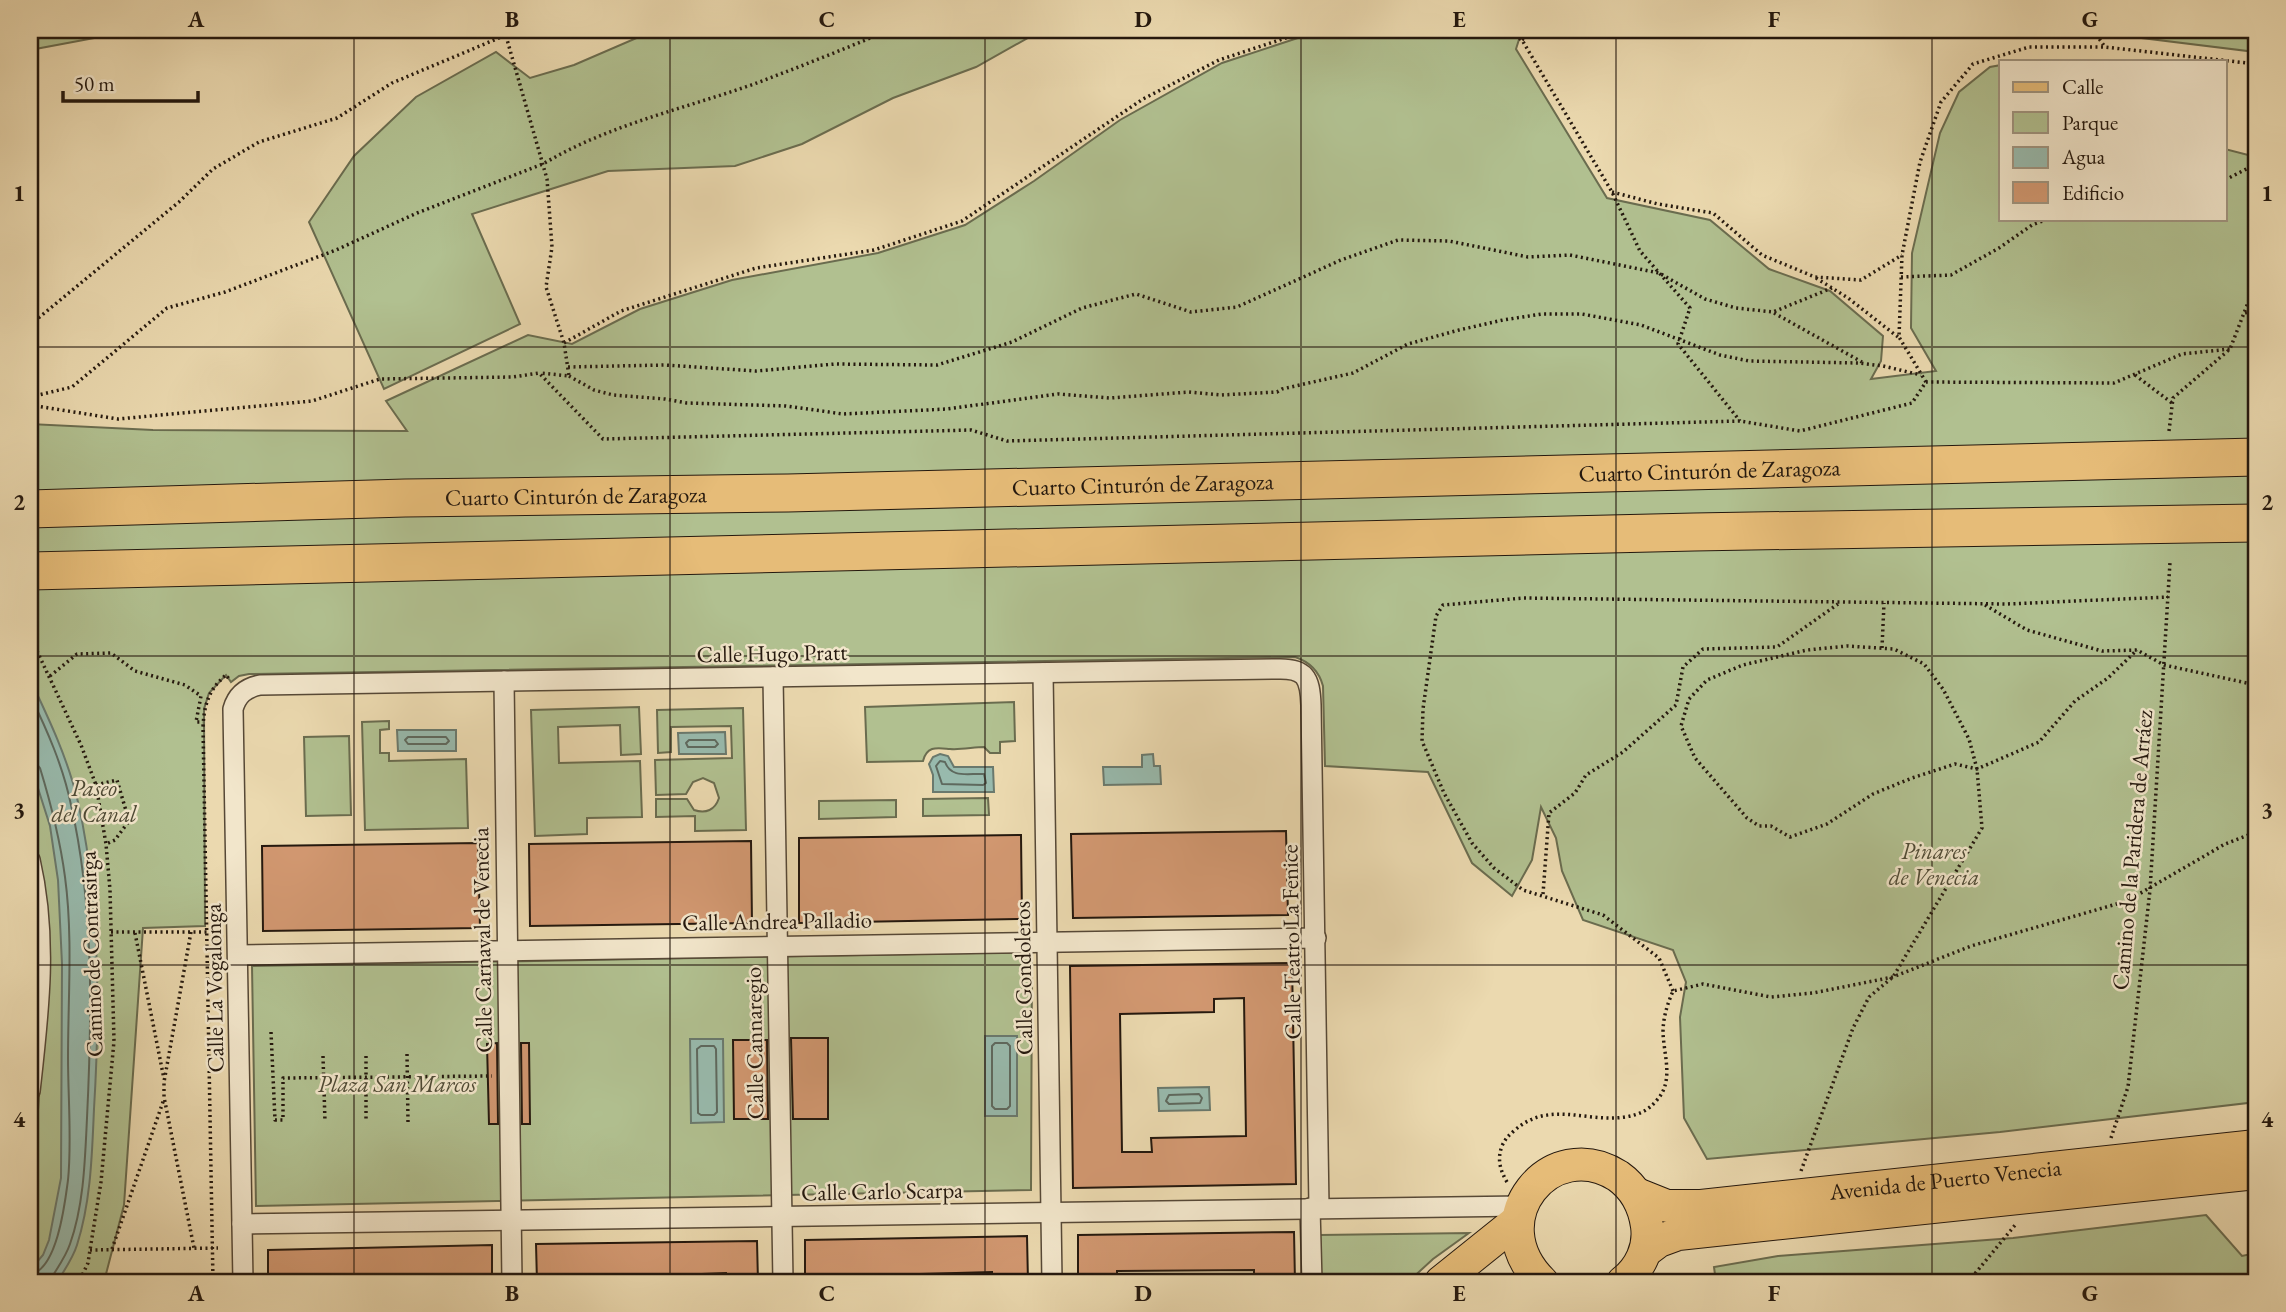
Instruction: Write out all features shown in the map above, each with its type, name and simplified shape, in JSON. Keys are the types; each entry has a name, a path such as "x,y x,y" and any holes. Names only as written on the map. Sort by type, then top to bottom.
{"highway":[{"name":"Cuarto Cinturón de Zaragoza","path":"30,509 405,498 788,493 2256,457"},
{"path":"34,571 1694,531 2256,523"}],"main road":[{"name":"Avenida de Puerto Venecia","path":"1637,1194 1667,1206 1701,1206 2256,1146"},
{"path":"1441,1282 1522,1208 1537,1184 1550,1174 1580,1165 1611,1172 1625,1181 1637,1194 1644,1210 1648,1229 1647,1250 1638,1266 1623,1282"},
{"name":"Avenida de Puerto Venecia","path":"1647,1250 1659,1241 1678,1234 2256,1173"},
{"path":"1522,1208 1521,1254 1530,1270 1542,1282"}],"street":[{"name":"Calle Hugo Pratt","path":"240,694 250,687 260,685 1293,668 1305,677"},
{"name":"Calle Gondoleros","path":"1043,674 1052,1282"},
{"name":"Calle Cannaregio","path":"773,677 783,1282"},
{"name":"Calle Teatro La Fenice","path":"1305,677 1309,684 1311,705 1316,938 1315,1208 1312,1282"},
{"name":"Calle Carnaval de Venecia","path":"504,681 512,1282"},
{"name":"Calle La Vogalonga","path":"240,694 233,709 243,1282"},
{"path":"30,860 38,904 42,962 30,1091"},
{"name":"Calle Andrea Palladio","path":"239,955 1316,938"},
{"name":"Calle Carlo Scarpa","path":"242,1224 1315,1208 1522,1208"}],"path":[{"path":"30,397 72,387 167,308 225,292 323,255 417,213 543,164 561,153 640,120 754,83 889,30"},
{"path":"565,343 621,311 756,268 874,250 962,221 1143,99 1219,60 1310,30"},
{"path":"1505,30 1522,40 1612,192 1640,251 1690,308 1678,344 1740,421"},
{"path":"1522,40 1531,30"},
{"path":"2093,30 2105,47"},
{"path":"30,325 179,202 213,169 259,142 337,118 392,83 506,32 547,180 552,247 546,287 565,343 569,376"},
{"path":"1899,337 1902,255 1920,162 1941,102 1973,64 2029,47 2105,47 2220,60"},
{"path":"2226,61 2256,64"},
{"path":"2226,179 2256,164"},
{"path":"1612,192 1658,204 1713,213 1762,256 1815,276 1899,337 1926,382"},
{"path":"1901,277 1951,275 1999,248 2032,225 2045,220"},
{"path":"568,367 664,365 756,371 835,364 937,365 1012,342 1082,308 1136,295 1191,312 1237,307 1341,260 1398,240 1449,241 1528,257 1570,255 1659,273 1705,299 1736,308 1773,312 1863,363"},
{"path":"1815,276 1861,280 1902,255"},
{"path":"2169,430 2173,398 2230,349 2256,282"},
{"path":"1773,312 1832,288"},
{"path":"2245,313 2256,309"},
{"path":"30,405 118,419 312,401 380,379 513,377 539,373 569,376 594,390 613,395 687,403 786,406 843,414 947,409 1058,394 1110,398 1189,392 1221,395 1277,392 1353,373 1408,345 1503,320 1542,314 1582,314 1641,325 1720,355 1749,361 1863,363 1921,375"},
{"path":"1926,382 2114,383 2182,354 2230,349"},
{"path":"539,373 603,439 971,430 1007,440 1740,421 1800,431 1912,403 1926,382"},
{"path":"2134,374 2172,403"},
{"name":"Camino de la Paridera de Arráez","path":"2111,1138 2128,1087 2150,890 2170,562"},
{"path":"1522,1208 1500,1171 1499,1154 1505,1139 1521,1124 1540,1116 1561,1113 1622,1118 1645,1112 1659,1098 1668,1079 1663,1032 1666,1008 1672,991 1659,958 1603,915 1543,894 1523,890 1494,868 1472,843 1444,793 1422,741 1423,709 1436,616 1443,605 1523,598 1983,604 2168,597"},
{"path":"1882,648 1884,603"},
{"path":"1543,894 1549,813 1575,793 1586,775 1623,752 1676,705 1683,667 1703,649 1777,647 1839,604"},
{"path":"1983,604 2027,630 2102,651 2137,650 2164,665 2256,685"},
{"name":"Camino de Contrasirga","path":"30,636 82,745 96,785 106,844 113,1052 101,1182 88,1263 79,1282"},
{"path":"1800,1173 1853,1028 1869,997 1892,976 1982,828 1977,769 1969,739 1943,689 1924,664 1894,649 1847,646 1807,650 1743,664 1707,680 1689,699 1681,726 1695,758 1747,818 1759,826 1771,826 1790,837 1827,824 1873,794 1912,778 1955,764 1977,769 2039,742 2075,701 2108,678 2137,650"},
{"path":"50,676 77,654 111,653 135,671 185,685 201,696 196,722 204,722"},
{"path":"96,785 117,780 129,821 114,840 106,844"},
{"path":"1672,991 1703,984 1771,997 1813,993 1892,976 1971,946 2109,908 2150,890 2225,844 2256,832"},
{"path":"111,932 207,932"},
{"path":"191,932 164,1082 164,1097 194,1248"},
{"path":"135,933 164,1082"},
{"path":"271,1032 275,1120 284,1120 283,1078 508,1076"},
{"path":"407,1054 408,1122"},
{"path":"323,1056 325,1122"},
{"path":"366,1056 366,1122"},
{"path":"112,1249 164,1097"},
{"path":"1968,1282 2019,1219"},
{"path":"90,1250 218,1248"},
{"path":"1974,1276 1985,1282"}],"green space":[{"path":"30,30 137,30 30,50"},
{"path":"655,30 1042,30 976,67 893,98 802,144 735,166 608,171 472,214 520,324 384,389 309,222 354,156 416,97 496,52 530,78 574,65"},
{"path":"1322,30 1522,30 1516,49 1607,198 1710,220 1769,269 1830,291 1883,336 1881,361 1871,379 1936,371 1911,328 1912,253 1940,133 1959,92 1990,67 1999,65 1999,220 2226,220 2226,149 2256,157 2256,1102 2000,1132 1707,1159 1684,1118 1680,1017 1686,982 1673,950 1583,920 1562,871 1556,838 1541,807 1532,860 1512,896 1472,863 1428,772 1325,766 1323,686 1313,668 1295,657 249,674 239,676 231,682 226,675 209,693 204,709 205,926 143,928 124,1205 106,1274 103,1282 30,1282 30,1180 44,1021 41,872 30,823 30,424 153,430 407,431 386,401 528,335 572,344 640,309 732,280 878,253 965,225 1034,181 1120,120 1222,63"},
{"path":"2105,30 2256,30 2256,52 2109,34"},
{"path":"1014,702 1015,741 1000,742 1000,753 990,753 984,747 937,748 927,752 923,761 867,762 865,707"},
{"path":"639,707 641,754 621,755 620,725 558,727 559,763 640,761 642,817 587,818 587,834 535,836 531,710"},
{"path":"743,708 746,830 695,831 695,816 656,817 656,799 687,799 694,810 702,812 712,808 719,798 714,783 703,778 693,782 686,794 656,795 655,760 732,758 731,726 671,727 671,752 658,753 657,710"},
{"path":"389,721 389,729 380,730 380,753 389,753 389,761 466,759 468,828 365,830 362,722"},
{"path":"349,736 351,815 306,816 304,737"},
{"path":"988,798 989,815 923,816 923,799"},
{"path":"896,800 896,817 819,819 819,801"},
{"name":"Plaza San Marcos","path":"1032,952 1031,1190 256,1206 252,966"},
{"path":"2206,1215 2242,1256 2256,1253 2256,1282 1716,1282 1714,1267 1778,1256 2013,1238"},
{"path":"1469,1233 1433,1259 1408,1282 1321,1282 1320,1235"}],"water":[{"path":"30,679 51,724 78,802 91,877 96,955 96,1072 88,1194 75,1250 57,1282 30,1282 30,1270 43,1255 49,1240 61,1178 62,964 58,880 50,826 30,763"},
{"path":"397,730 456,730 456,751 398,751"},
{"path":"725,732 726,754 679,754 678,733"},
{"path":"940,754 948,756 954,767 993,767 994,792 933,792 933,775 929,764 933,757"},
{"path":"1153,754 1154,766 1160,766 1161,784 1104,785 1103,767 1142,767 1142,755"},
{"path":"985,1036 1017,1036 1017,1116 985,1116"},
{"path":"690,1039 723,1039 724,1122 691,1123"},
{"path":"1209,1087 1210,1110 1159,1111 1158,1088"}],"building":[{"path":"1286,831 1288,915 1073,918 1071,834"},
{"path":"1021,835 1022,919 799,923 799,838"},
{"path":"751,841 752,923 530,926 529,844"},
{"path":"478,843 480,928 263,931 262,846"},
{"path":"1292,963 1296,1184 1073,1188 1070,966","holes":["1244,998 1246,1136 1151,1138 1152,1152 1122,1152 1120,1014 1214,1012 1214,999"]},
{"path":"791,1038 828,1038 828,1119 793,1119"},
{"path":"733,1040 767,1040 768,1119 734,1119"},
{"path":"497,1043 498,1124 489,1124 487,1044"},
{"path":"521,1043 529,1043 530,1124 522,1124"},
{"path":"1294,1232 1295,1282 1260,1282 1260,1275 1254,1275 1254,1270 1117,1271 1117,1278 1112,1278 1112,1282 1078,1282 1078,1235"},
{"path":"1027,1236 1028,1282 992,1282 992,1272 847,1276 847,1282 805,1282 805,1240"},
{"path":"757,1241 758,1282 727,1282 726,1273 537,1282 536,1244"},
{"path":"492,1245 492,1282 268,1282 268,1250"}],"park label":[{"name":"Paseo del Canal","path":"94,801"},
{"name":"Pinares de Venecia","path":"1934,864"}]}
